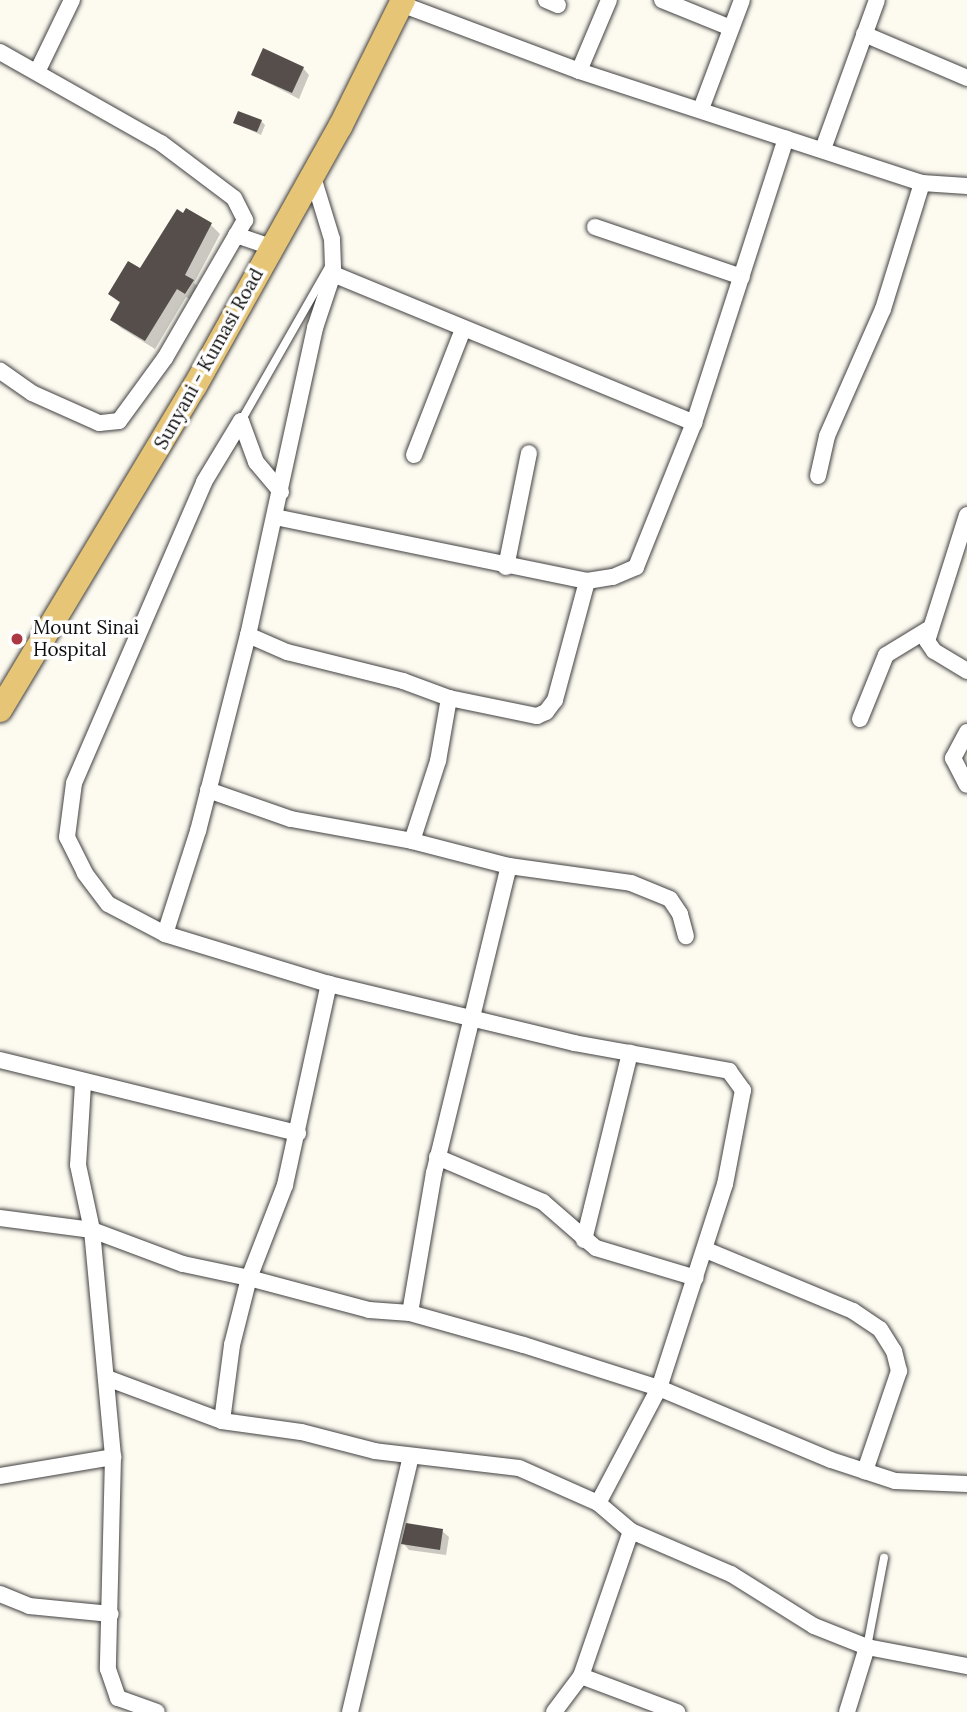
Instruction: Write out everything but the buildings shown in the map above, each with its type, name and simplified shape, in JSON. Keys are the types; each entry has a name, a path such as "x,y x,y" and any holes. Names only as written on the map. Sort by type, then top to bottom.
{"main road":[{"name":"Sunyani - Kumasi Road","path":"0,710 146,471 313,177 402,2"}],"street":[{"path":"38,69 72,0"},
{"path":"579,71 610,0"},
{"path":"662,0 731,28"},
{"path":"701,109 742,0"},
{"path":"823,149 877,0"},
{"path":"402,2 579,71 786,139 922,183 967,186"},
{"path":"864,34 967,78"},
{"path":"0,52 38,69 161,143 234,198 245,214 236,235 165,358 119,421 99,423 33,393 0,371"},
{"path":"275,517 506,567 587,581 613,577 636,567 694,423 786,139"},
{"path":"165,934 208,790 248,635 316,328 332,269 332,239 313,177"},
{"path":"818,476 827,436 883,309 922,183"},
{"path":"595,227 742,277"},
{"path":"236,235 271,247"},
{"path":"332,269 463,329 694,423"},
{"path":"414,455 463,329"},
{"path":"241,421 256,462 281,492"},
{"path":"241,421 204,482 74,783 67,837 108,904 165,934 329,984 630,1054 729,1071 743,1090 725,1184 706,1250 659,1388 598,1503"},
{"path":"506,567 529,453"},
{"path":"967,515 928,630 934,651 967,671"},
{"path":"248,635 287,652 403,681 449,698 537,716 546,712 555,701 587,581"},
{"path":"860,719 886,655 928,630"},
{"path":"412,841 438,761 449,698"},
{"path":"967,732 953,758 967,785"},
{"path":"208,790 291,818 412,841 509,866 651,889 670,899 686,936"},
{"path":"410,1313 438,1157 470,1015 509,866"},
{"path":"222,1421 232,1345 249,1278 285,1185 329,984"},
{"path":"584,1240 630,1054"},
{"path":"0,1060 83,1084 298,1133"},
{"path":"83,1084 78,1165 92,1230 113,1457 108,1669 118,1698 157,1712"},
{"path":"438,1157 543,1202 596,1248 696,1278"},
{"path":"0,1218 92,1230 158,1256 369,1310 410,1313 659,1388 895,1481 967,1484"},
{"path":"706,1250 853,1311 880,1329 894,1351 899,1371 865,1471"},
{"path":"107,1378 222,1421 301,1432 411,1456 519,1468 598,1503 631,1531 731,1574 814,1626 867,1647 967,1666"},
{"path":"350,1712 411,1456"},
{"path":"0,1476 113,1457"},
{"path":"554,1712 580,1676 631,1531"},
{"path":"0,1594 29,1606 111,1614"},
{"path":"847,1712 867,1647"},
{"path":"580,1676 677,1712"}],"lane":[{"path":"241,421 332,269"},
{"path":"867,1647 884,1558"}],"place":[{"name":"Mount Sinai Hospital","path":"17,639"}]}
